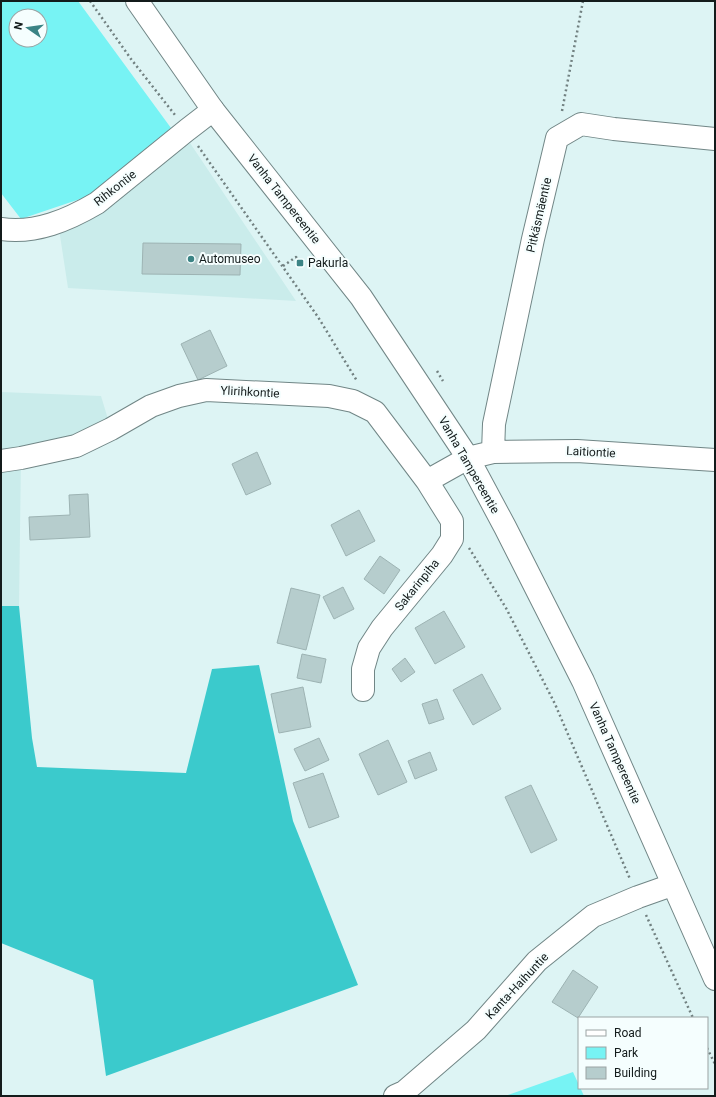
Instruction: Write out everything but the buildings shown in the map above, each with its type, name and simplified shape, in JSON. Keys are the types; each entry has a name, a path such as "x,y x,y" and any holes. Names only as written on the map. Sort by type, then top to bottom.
{"street":[{"name":"Vanha Tampereentie","path":"137,1 213,110 361,297 468,458 505,526 583,681 672,885 715,979"},
{"name":"Rihkontie","path":"1,229 11,231 29,230 49,226 81,213 97,203 213,110"},
{"path":"557,138 581,124 614,129 715,139"},
{"name":"Pitkäsmäentie","path":"493,452 494,424 533,239 557,138"},
{"name":"Ylirihkontie","path":"1,461 76,446 111,429 151,406 179,396 206,390 329,396 353,402 375,412 427,482"},
{"name":"Laitiontie","path":"468,458 493,452 577,451 715,460"},
{"path":"427,482 468,458"},
{"name":"Sakarinpiha","path":"363,690 363,669 369,648 382,628 442,554 452,539 452,521 427,482"},
{"name":"Kanta-Haihuntie","path":"395,1096 404,1092 476,1030 537,961 592,916 672,885"}],"path":[{"path":"90,1 131,59 187,130 283,266 318,317 359,385"},
{"path":"557,138 583,1"},
{"path":"283,266 296,257 300,263"},
{"path":"469,548 506,608 555,704 638,897 693,1017"},
{"path":"708,1050 715,1064"}],"shaded area":[{"path":"190,143 296,301 68,288 59,229 102,210"},
{"path":"1,392 101,396 111,429 21,458 19,606 1,606"},
{"path":"1,606 19,606 32,738 37,767 186,773 212,669 259,665 293,821 358,985 106,1076 93,980 1,943"}],"green space":[{"path":"1,1 78,1 171,128 89,196 21,219 1,193"},
{"path":"573,1072 578,1083 578,1089 581,1089 584,1096 505,1096"}],"place":[{"name":"Automuseo","path":"191,259"},
{"name":"Pakurla","path":"300,263"}]}
